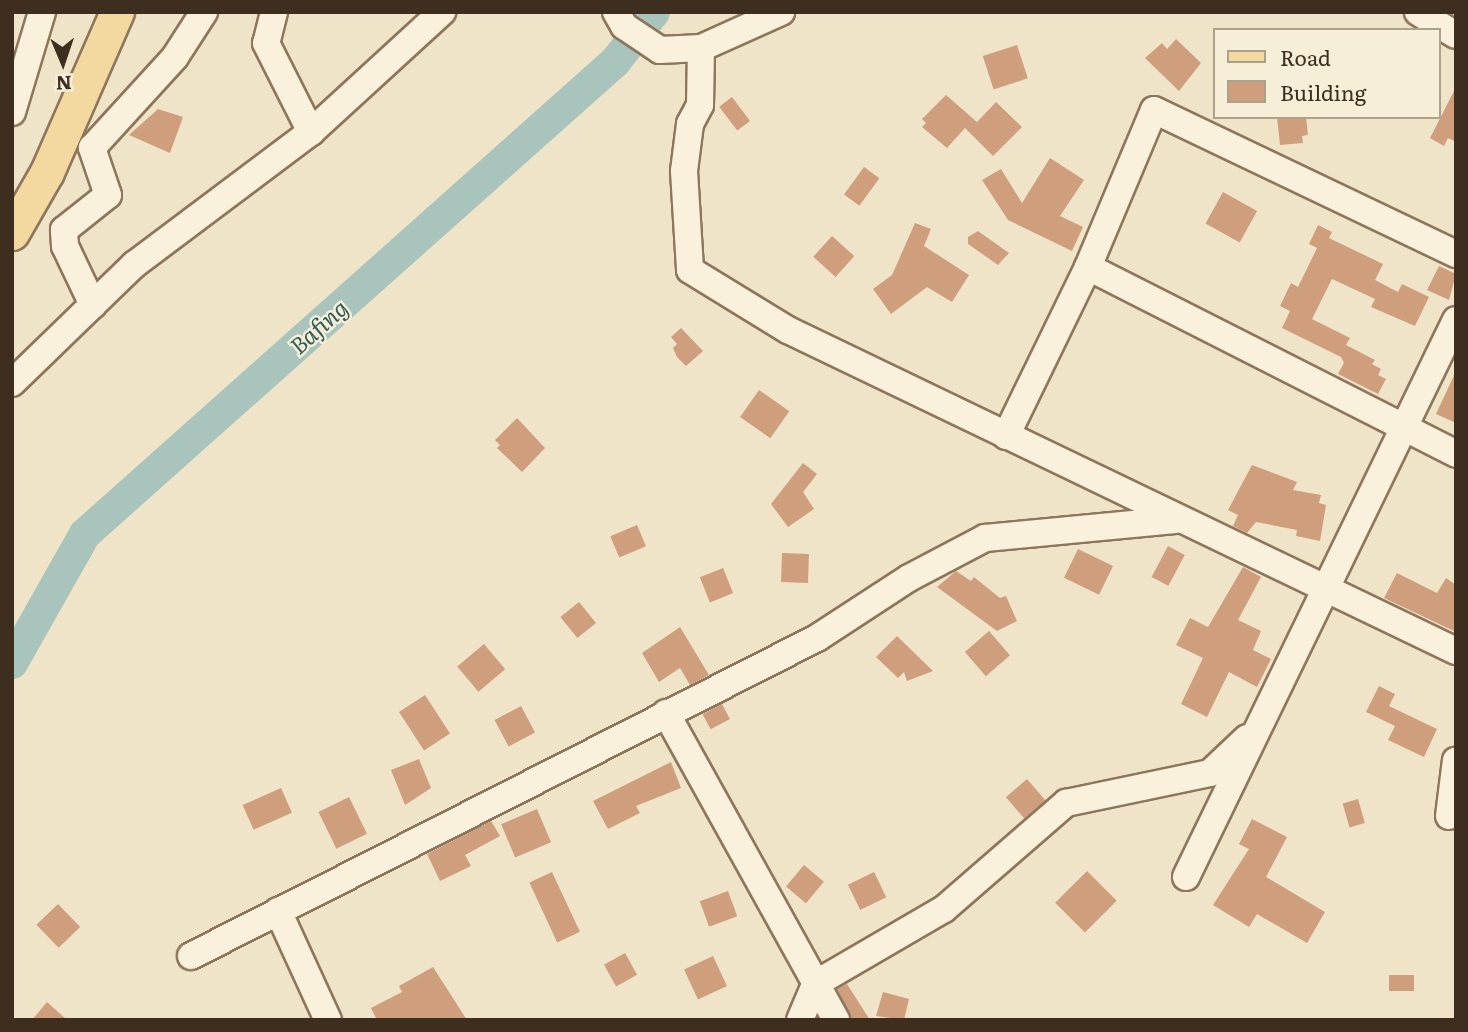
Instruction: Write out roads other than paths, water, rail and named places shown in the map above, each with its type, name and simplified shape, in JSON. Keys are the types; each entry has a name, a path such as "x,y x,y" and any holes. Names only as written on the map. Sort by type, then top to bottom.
{"main road":[{"path":"12,233 47,172 117,12"}],"street":[{"path":"12,112 42,12"},
{"path":"93,304 65,246 64,230 108,195 92,148 175,57 204,12"},
{"path":"274,12 266,43 311,132"},
{"path":"12,383 135,264 311,132 442,12"},
{"path":"628,26 660,50 701,48 781,12"},
{"path":"1418,12 1456,35"},
{"path":"701,48 700,105 690,124 684,171 690,270 788,330 1175,520 1456,651"},
{"path":"1006,436 1088,267 1154,110 1456,254"},
{"path":"1088,267 1456,454"},
{"path":"1186,877 1456,320"},
{"path":"191,956 817,638 909,579 985,538 1175,520"},
{"path":"666,713 836,1020"},
{"path":"800,1020 815,985 944,909 1066,803 1210,773 1258,729"},
{"path":"1449,816 1456,760"},
{"path":"278,911 328,1020"}],"waterway":[{"name":"Bafing","path":"12,663 85,534 615,62 654,12"}]}
